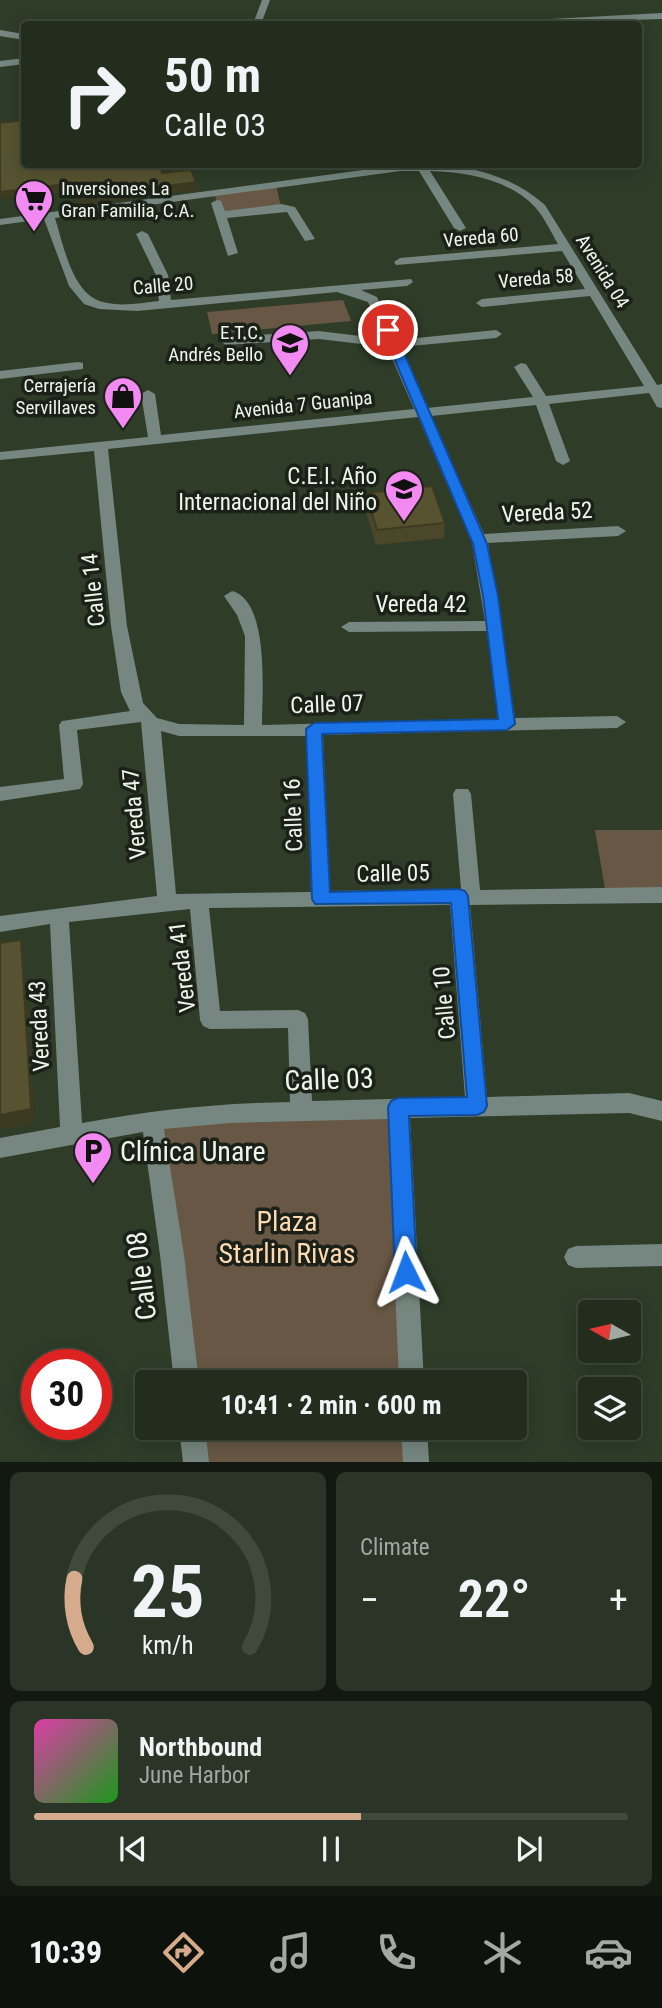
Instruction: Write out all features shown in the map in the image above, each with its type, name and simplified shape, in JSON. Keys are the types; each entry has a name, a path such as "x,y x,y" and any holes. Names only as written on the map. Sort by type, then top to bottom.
{"street":[{"path":"258,21 265,0"},
{"path":"569,21 662,16"},
{"path":"642,24 662,23"},
{"path":"0,33 21,36"},
{"path":"0,54 21,53"},
{"path":"0,64 21,61"},
{"name":"Avenida 04","path":"0,222 414,168"},
{"path":"423,168 460,228"},
{"name":"Avenida 04","path":"441,168 460,169 493,177 531,197 541,207 657,388 662,404"},
{"path":"260,187 268,209"},
{"path":"214,193 232,253"},
{"path":"221,215 281,207 294,211 309,239"},
{"name":"Calle 20","path":"48,215 76,289 85,300 114,307 407,282"},
{"path":"142,234 162,275 165,304"},
{"name":"Vereda 60","path":"400,262 565,247"},
{"name":"Calle 20","path":"339,289 356,292 373,300 478,539 484,559 507,724"},
{"name":"Vereda 58","path":"482,303 593,292"},
{"path":"226,341 319,335 394,344 496,334"},
{"path":"0,375 78,366"},
{"path":"521,367 541,399 564,461"},
{"name":"Avenida 7 Guanipa","path":"0,456 423,410 657,388"},
{"path":"148,394 155,439"},
{"name":"Calle 14","path":"100,445 119,626 130,692 146,719"},
{"name":"Vereda 52","path":"478,539 618,531"},
{"path":"232,596 245,614 253,636 253,732"},
{"name":"Vereda 42","path":"349,627 494,626"},
{"name":"Calle 07","path":"0,794 74,783 68,724 146,719 180,730 253,732 617,722"},
{"name":"Vereda 47","path":"146,719 167,902"},
{"name":"Calle 16","path":"314,729 321,899"},
{"name":"Calle 10","path":"462,794 477,1106"},
{"name":"Calle 05","path":"0,924 167,902 662,895"},
{"name":"Vereda 41","path":"198,901 210,1020 298,1019 301,1109"},
{"name":"Vereda 43","path":"58,915 72,1134"},
{"name":"Calle 03","path":"0,1148 152,1120 301,1109 629,1103 662,1111"},
{"path":"398,1107 411,1370"},
{"name":"Calle 08","path":"152,1120 172,1255 185,1370"},
{"path":"576,1257 662,1255"},
{"path":"194,1440 197,1462"},
{"path":"415,1440 416,1462"}],"green space":[{"path":"276,185 281,207 221,215 214,193"},
{"path":"343,300 351,321 212,334 207,312"},
{"path":"595,830 662,830 662,895 606,895"},
{"name":"Plaza Starlin Rivas","path":"398,1107 411,1370 185,1370 172,1255 152,1120"},
{"path":"193,1440 415,1440 416,1462 196,1462"}],"building":[{"path":"21,120 21,168 160,168 162,173 191,170 196,182 77,198 74,183 0,192 0,123"},
{"path":"432,486 445,523 377,530 366,493"},
{"path":"21,940 31,1109 0,1115 0,943"}],"place":[{"name":"Inversiones La Gran Familia, C.A.","path":"34,233"},
{"name":"E.T.C. Andrés Bello","path":"290,377"},
{"name":"Cerrajería Servillaves","path":"123,430"},
{"name":"C.E.I. Año Internacional del Niño","path":"404,523"},
{"name":"Clínica Unare","path":"93,1185"}],"route":[{"path":"388,330 480,544 490,596 507,724 314,729 321,899 459,896 477,1106 398,1107 406,1272"}]}
